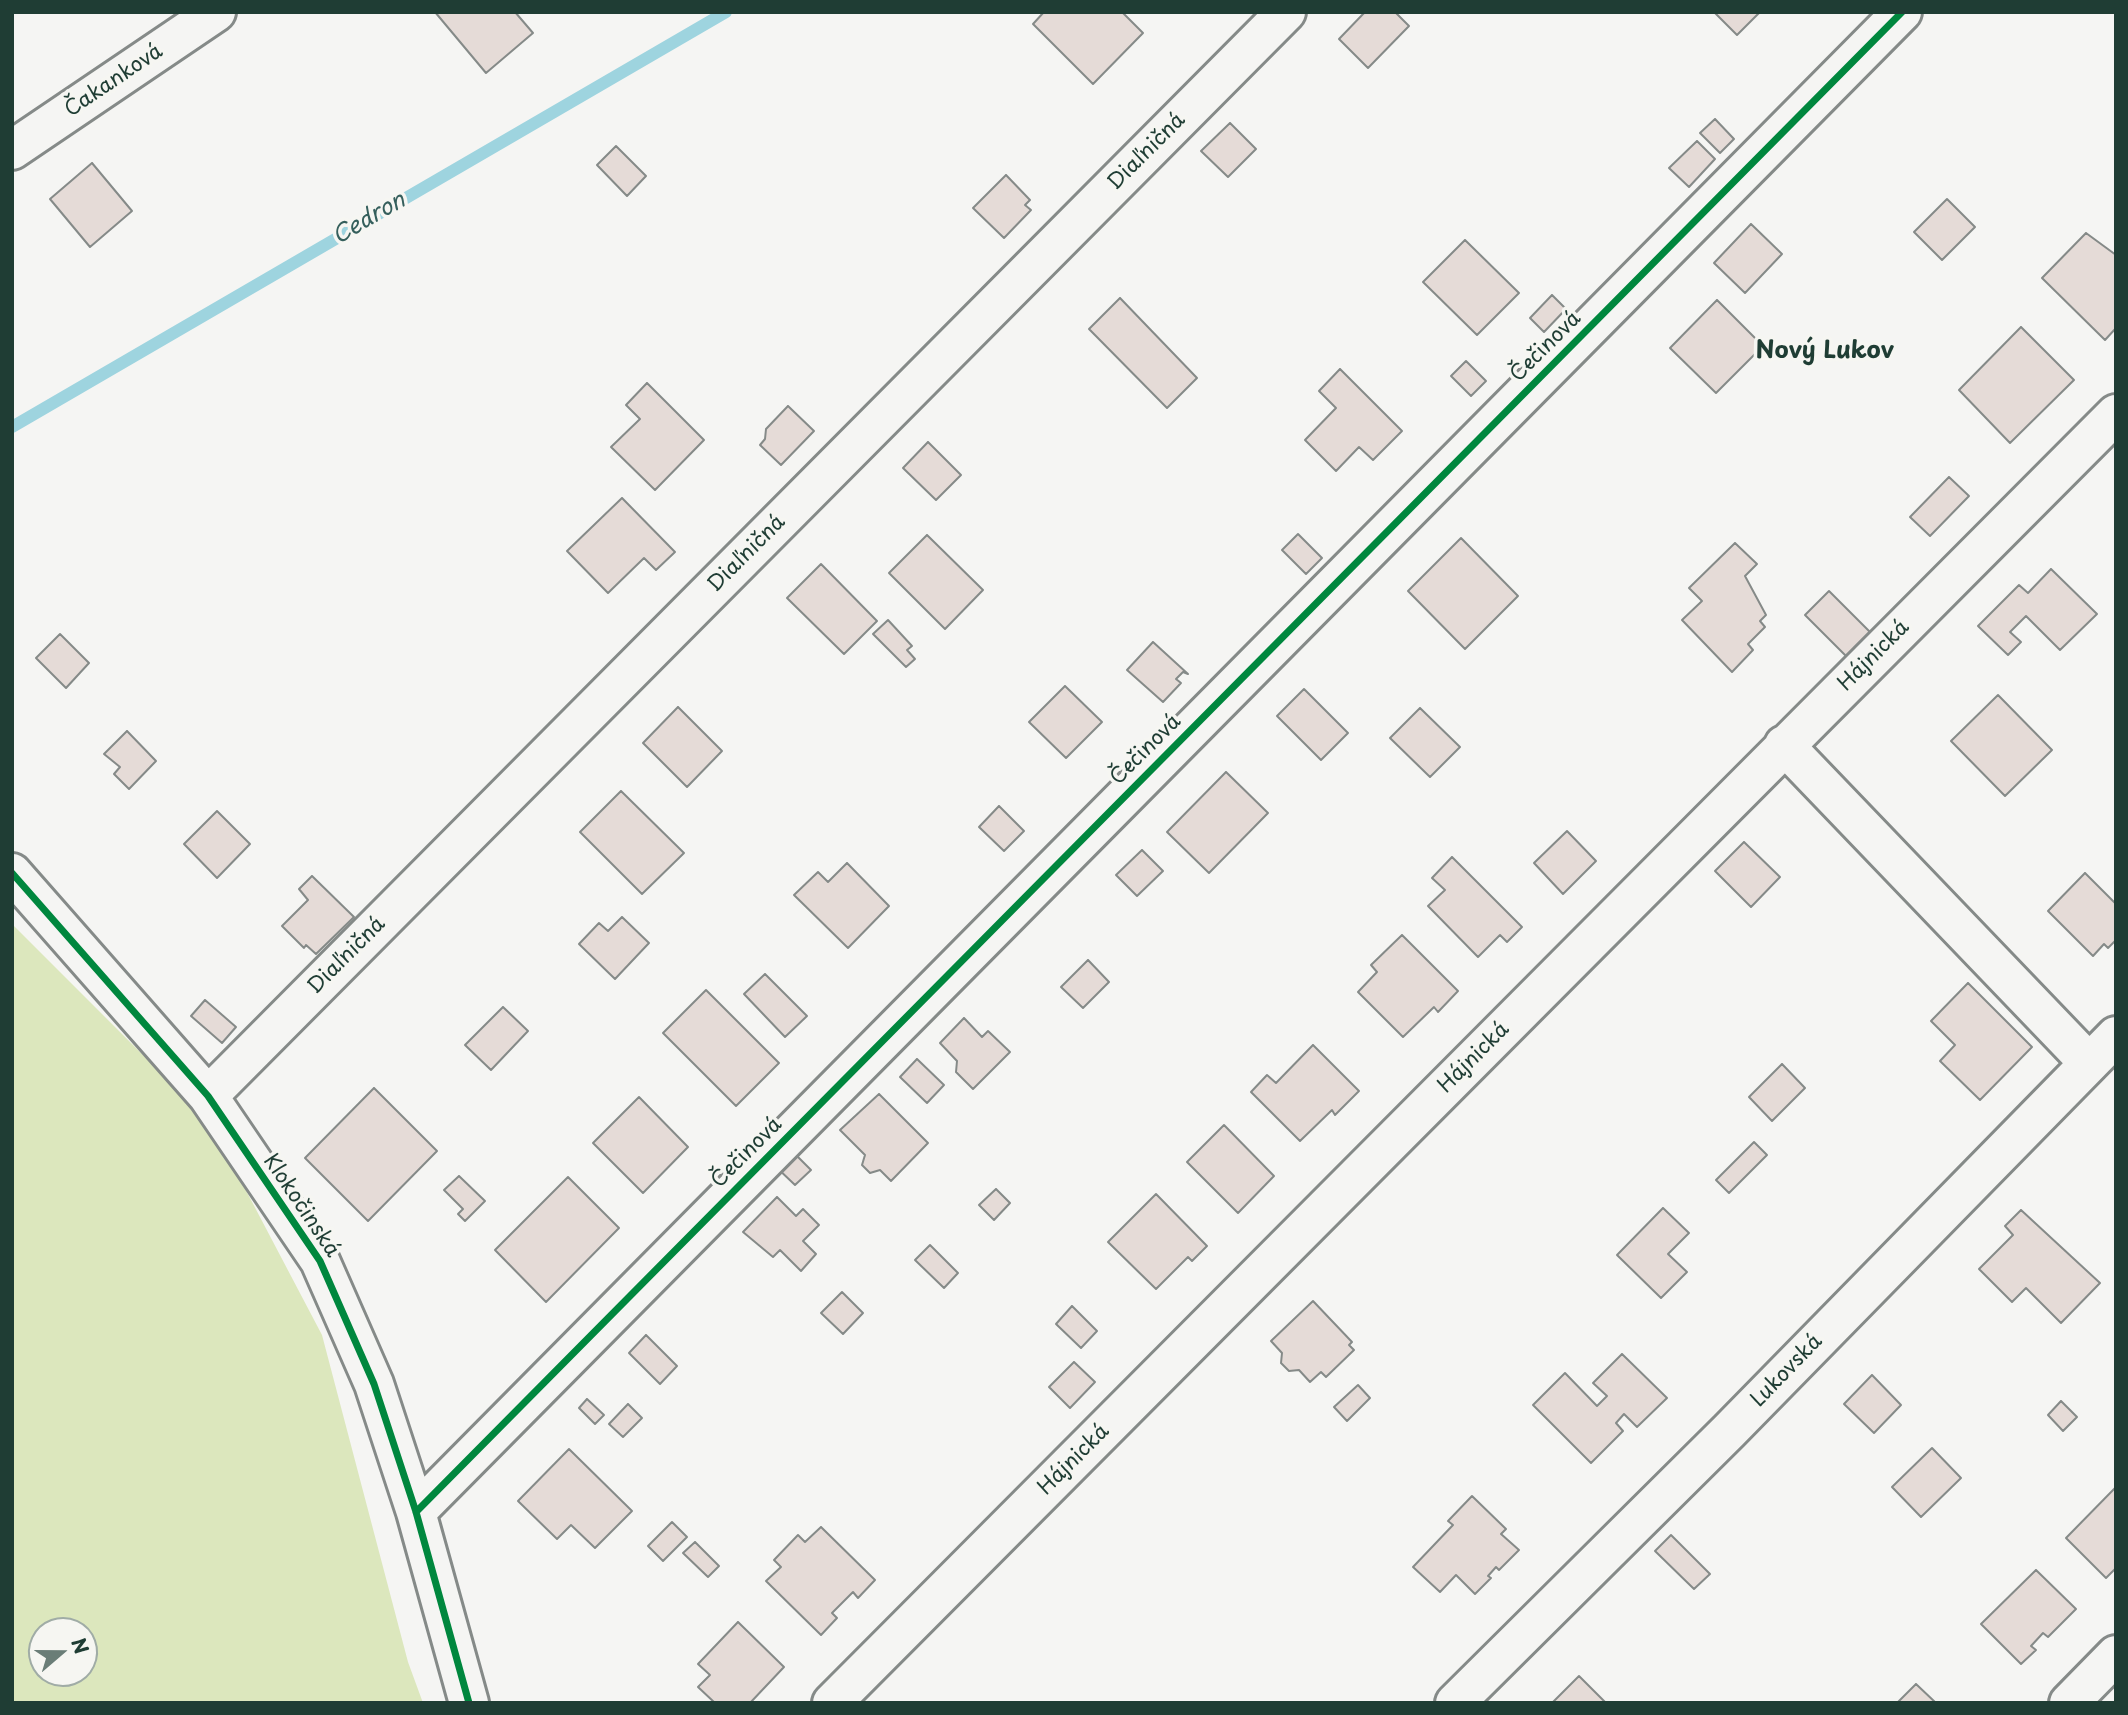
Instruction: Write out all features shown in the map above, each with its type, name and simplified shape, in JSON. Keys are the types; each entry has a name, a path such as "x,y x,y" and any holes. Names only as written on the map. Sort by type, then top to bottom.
{"street":[{"name":"Čakanková","path":"12,150 216,12"},
{"name":"Diaľničná","path":"208,1096 1286,12"},
{"name":"Čečinová","path":"416,1512 1902,12"},
{"name":"Hájnická","path":"832,1703 2116,414"},
{"path":"1784,746 2089,1063"},
{"name":"Klokočinská","path":"12,873 208,1096 320,1261 374,1384 416,1512 469,1703"},
{"name":"Lukovská","path":"1455,1703 1729,1431 2116,1036"},
{"path":"2069,1703 2116,1655"}],"green space":[{"path":"12,924 210,1122 322,1335 408,1662 423,1703 12,1703"}],"building":[{"path":"435,12 515,12 533,33 486,73"},
{"path":"1044,12 1122,12 1143,33 1093,84 1033,24"},
{"path":"1365,12 1395,12 1409,26 1368,68 1339,39"},
{"path":"1714,12 1760,12 1737,35"},
{"path":"1715,119 1734,139 1720,153 1700,133"},
{"path":"1230,123 1256,149 1228,177 1201,151"},
{"path":"1697,141 1715,159 1689,187 1669,168"},
{"path":"616,146 646,176 627,196 597,165"},
{"path":"92,163 132,211 90,247 50,199"},
{"path":"1006,175 1030,200 1025,205 1031,210 1004,238 973,208"},
{"path":"1947,199 1975,227 1942,260 1914,232"},
{"path":"1751,224 1782,254 1745,293 1714,263"},
{"path":"2086,233 2116,255 2116,328 2105,340 2042,278"},
{"path":"1465,240 1519,293 1477,335 1423,282"},
{"path":"1552,295 1566,309 1544,332 1530,318"},
{"path":"1120,298 1197,378 1167,408 1089,329"},
{"path":"1717,300 1763,346 1716,393 1670,348"},
{"path":"2021,327 2074,380 2010,443 1959,390"},
{"path":"1466,361 1486,381 1471,396 1451,376"},
{"path":"1340,369 1402,431 1373,460 1359,447 1336,471 1305,440 1336,408 1319,391"},
{"path":"647,383 704,440 655,490 611,447 640,419 626,405"},
{"path":"788,406 814,431 781,465 760,445 765,439 766,429"},
{"path":"928,442 961,475 936,500 903,468"},
{"path":"1949,477 1969,496 1930,536 1910,517"},
{"path":"622,498 675,552 656,570 644,558 608,593 567,551"},
{"path":"1298,534 1322,558 1306,574 1282,550"},
{"path":"927,535 983,590 945,629 889,573"},
{"path":"1461,538 1518,596 1465,649 1408,591"},
{"path":"1735,543 1757,564 1745,576 1766,615 1760,621 1765,627 1748,644 1753,650 1732,672 1682,620 1702,601 1689,588"},
{"path":"821,564 877,621 844,654 787,598"},
{"path":"2051,569 2097,614 2060,650 2026,616 2010,632 2021,642 2008,655 1978,626 2019,585 2028,593"},
{"path":"1829,591 1870,632 1846,656 1805,615"},
{"path":"888,620 912,646 907,650 915,659 906,667 873,634"},
{"path":"60,634 89,663 66,688 36,658"},
{"path":"1153,642 1188,674 1183,672 1176,679 1181,683 1163,702 1127,670"},
{"path":"1065,686 1102,722 1066,758 1029,722"},
{"path":"1304,689 1348,733 1321,760 1277,716"},
{"path":"1998,695 2052,750 2005,796 1951,741"},
{"path":"678,707 722,751 687,787 643,743"},
{"path":"1420,708 1460,747 1430,777 1390,738"},
{"path":"127,731 156,761 129,789 114,774 120,767 104,754"},
{"path":"1226,772 1268,813 1209,873 1167,832"},
{"path":"621,791 684,853 642,894 580,832"},
{"path":"999,806 1024,831 1004,851 979,827"},
{"path":"217,811 250,844 217,878 184,844"},
{"path":"1567,831 1596,861 1563,894 1534,863"},
{"path":"1744,842 1780,877 1751,907 1715,871"},
{"path":"1142,850 1163,871 1137,896 1116,875"},
{"path":"1452,857 1522,927 1507,942 1500,935 1478,957 1428,906 1445,890 1432,878"},
{"path":"847,863 889,906 848,948 794,895 818,872 828,882"},
{"path":"2085,873 2116,904 2116,940 2108,948 2104,944 2093,956 2048,911"},
{"path":"312,876 354,917 316,954 306,945 304,948 282,926 308,900 299,889"},
{"path":"622,917 649,943 615,979 579,944 599,923 608,931"},
{"path":"1402,935 1458,991 1438,1012 1434,1007 1403,1037 1358,992 1377,972 1371,965"},
{"path":"1088,960 1109,982 1083,1008 1061,987"},
{"path":"765,974 807,1016 785,1037 744,994"},
{"path":"1968,983 2032,1047 1980,1100 1940,1061 1955,1045 1931,1021"},
{"path":"706,990 779,1063 736,1106 663,1033"},
{"path":"205,1000 236,1027 222,1043 191,1016"},
{"path":"503,1007 528,1031 491,1070 465,1045"},
{"path":"964,1018 982,1037 988,1031 1010,1052 973,1089 956,1072 957,1061 940,1043"},
{"path":"1313,1045 1359,1091 1335,1115 1332,1110 1300,1141 1251,1092 1267,1075 1276,1083"},
{"path":"917,1059 944,1085 927,1103 900,1077"},
{"path":"1782,1064 1805,1088 1772,1121 1749,1097"},
{"path":"374,1088 437,1151 368,1221 305,1158"},
{"path":"879,1094 928,1143 891,1181 880,1170 870,1173 862,1165 865,1155 840,1130"},
{"path":"639,1097 688,1147 643,1193 593,1143"},
{"path":"1224,1125 1274,1176 1238,1213 1187,1162"},
{"path":"1754,1142 1767,1155 1729,1193 1716,1180"},
{"path":"789,1148 811,1170 795,1185 773,1164"},
{"path":"459,1176 485,1201 465,1221 458,1214 463,1209 444,1190"},
{"path":"568,1177 619,1228 546,1302 495,1250"},
{"path":"996,1189 1010,1203 994,1220 979,1205"},
{"path":"1156,1194 1207,1246 1192,1261 1188,1257 1156,1289 1108,1242"},
{"path":"777,1197 796,1216 803,1209 819,1225 803,1241 816,1254 801,1271 780,1250 773,1257 743,1232"},
{"path":"1663,1208 1689,1233 1668,1254 1687,1272 1661,1298 1617,1255"},
{"path":"2021,1210 2100,1283 2061,1323 2026,1288 2012,1302 1979,1269 2013,1235 2005,1226"},
{"path":"930,1245 958,1273 944,1288 915,1260"},
{"path":"842,1292 863,1313 843,1334 821,1313"},
{"path":"1313,1301 1352,1342 1349,1345 1354,1350 1326,1377 1321,1372 1310,1382 1299,1370 1289,1371 1281,1363 1282,1353 1271,1341"},
{"path":"1072,1306 1097,1331 1081,1348 1056,1324"},
{"path":"646,1335 677,1366 660,1384 629,1353"},
{"path":"1622,1354 1667,1398 1637,1427 1624,1414 1616,1423 1623,1431 1591,1463 1533,1405 1565,1373 1597,1406 1607,1396 1593,1383"},
{"path":"1074,1362 1095,1382 1070,1408 1049,1387"},
{"path":"1872,1375 1901,1405 1874,1433 1844,1404"},
{"path":"1358,1385 1370,1398 1347,1421 1334,1407"},
{"path":"587,1399 604,1415 595,1424 579,1408"},
{"path":"2061,1401 2077,1417 2063,1431 2048,1415"},
{"path":"628,1404 642,1418 623,1437 609,1424"},
{"path":"1932,1448 1961,1478 1921,1517 1892,1487"},
{"path":"569,1449 632,1511 595,1548 571,1525 557,1539 518,1501"},
{"path":"2116,1487 2116,1568 2106,1578 2066,1538"},
{"path":"1472,1496 1506,1529 1501,1534 1519,1550 1499,1570 1496,1567 1488,1576 1491,1578 1475,1594 1456,1575 1440,1592 1413,1567 1453,1525 1448,1521"},
{"path":"672,1522 687,1537 663,1561 648,1546"},
{"path":"821,1527 875,1580 858,1598 853,1592 832,1613 837,1618 821,1635 766,1581 781,1567 774,1560 798,1535 805,1542"},
{"path":"1671,1535 1710,1574 1694,1589 1655,1551"},
{"path":"695,1542 719,1566 708,1577 683,1553"},
{"path":"2036,1570 2076,1609 2048,1637 2043,1633 2031,1646 2036,1650 2021,1664 1981,1624"},
{"path":"738,1622 784,1667 750,1703 715,1703 698,1687 710,1675 698,1664"},
{"path":"1579,1676 1606,1703 1552,1703"},
{"path":"1916,1684 1936,1703 1897,1703"}],"waterway":[{"name":"Cedron","path":"12,427 726,12"}],"cycle path":[{"path":"416,1512 1902,12"},
{"path":"12,873 208,1096 320,1261 374,1384 416,1512 469,1703"}],"district":[{"name":"Nový Lukov","path":"1825,351"}]}
